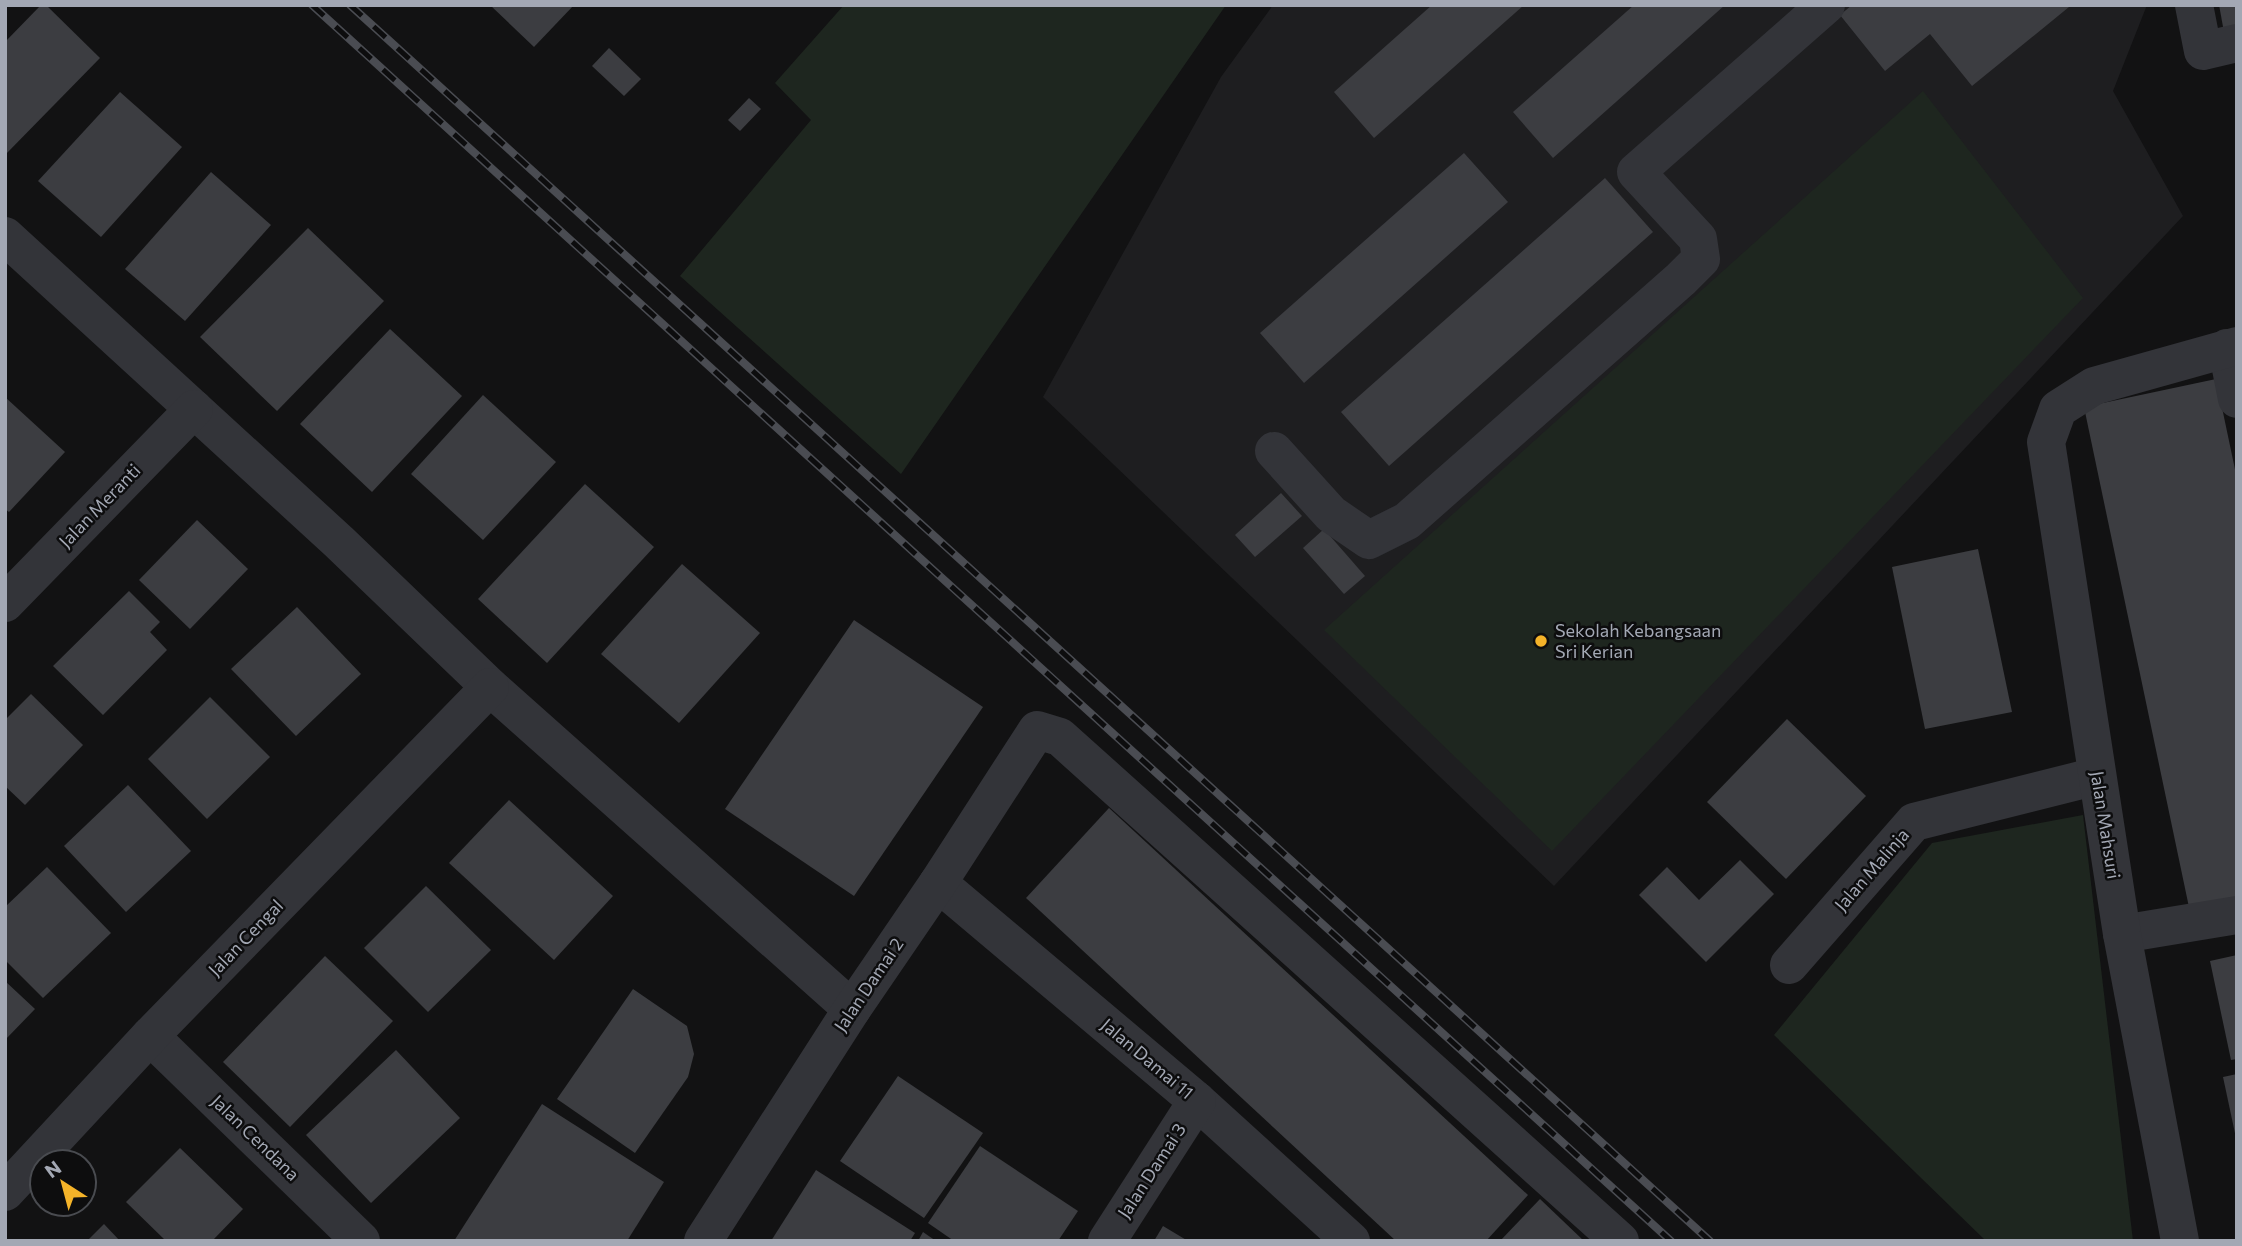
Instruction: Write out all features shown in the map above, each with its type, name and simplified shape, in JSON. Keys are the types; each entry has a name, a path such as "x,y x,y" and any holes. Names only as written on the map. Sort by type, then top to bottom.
{"street":[{"path":"1274,451 1331,514 1369,540 1407,520 1701,259 1698,239 1636,173 1826,5"},
{"path":"2194,5 2203,51 2237,43"},
{"path":"5,236 339,542 489,687 852,1009"},
{"path":"2232,347 2237,399"},
{"name":"Jalan Mahsuri","path":"2180,1241 2122,934 2046,442 2058,409 2094,386 2232,347"},
{"name":"Jalan Meranti","path":"5,603 194,409"},
{"name":"Jalan Cengal","path":"5,1192 150,1036 489,687"},
{"name":"Jalan Damai 2","path":"703,1241 852,1009 1037,730 1059,737 1620,1241"},
{"name":"Jalan Malinja","path":"1789,965 1914,822 2097,776"},
{"name":"Jalan Damai 11","path":"938,883 1197,1101 1352,1241"},
{"path":"2122,934 2237,915"},
{"name":"Jalan Cendana","path":"150,1036 360,1241"},
{"name":"Jalan Damai 3","path":"1107,1241 1197,1101"}],"shaded area":[{"path":"844,5 1226,5 901,474 680,276 811,120 775,83"},
{"name":"Sekolah Kebangsaan Sri Kerian","path":"1273,5 2147,5 2113,91 2183,216 1554,886 1043,397 1221,77"},
{"path":"1923,91 2083,298 1552,851 1324,630"},
{"path":"2083,815 2133,1241 1986,1241 1774,1035 1932,843"}],"building":[{"path":"41,5 46,5 100,58 5,155 5,42"},
{"path":"490,5 574,5 534,47"},
{"path":"1432,5 1524,5 1374,138 1334,92"},
{"path":"1634,5 1725,5 1553,158 1513,112"},
{"path":"1852,5 2069,7 1972,86 1930,34 1885,71 1840,15"},
{"path":"2219,5 2237,5 2237,30 2224,32"},
{"path":"609,48 641,79 624,96 592,66"},
{"path":"120,92 182,147 101,237 38,181"},
{"path":"749,98 761,109 740,131 728,120"},
{"path":"1464,153 1508,202 1304,383 1260,333"},
{"path":"211,172 271,225 185,321 125,269"},
{"path":"1605,178 1653,232 1389,466 1341,412"},
{"path":"308,228 384,301 277,411 200,337"},
{"path":"390,329 462,396 372,492 300,424"},
{"path":"2216,379 2237,479 2237,902 2190,912 2084,407"},
{"path":"483,395 556,462 483,540 411,474"},
{"path":"5,397 65,452 9,512 5,509"},
{"path":"585,484 654,547 547,663 478,599"},
{"path":"1281,493 1302,516 1255,557 1235,535"},
{"path":"197,520 248,569 190,629 139,580"},
{"path":"1324,529 1365,576 1344,594 1303,548"},
{"path":"1978,549 2012,712 1925,729 1892,567"},
{"path":"682,564 760,633 679,723 601,654"},
{"path":"129,591 160,622 150,632 167,650 103,715 53,666"},
{"path":"297,607 361,674 296,736 231,669"},
{"path":"854,620 983,707 854,896 725,809"},
{"path":"31,694 83,745 25,805 5,786 5,720"},
{"path":"210,697 270,757 207,819 148,759"},
{"path":"1787,719 1866,796 1786,879 1707,802"},
{"path":"128,785 191,851 126,912 64,846"},
{"path":"509,800 613,896 554,960 449,863"},
{"path":"1109,808 1528,1195 1486,1241 1396,1241 1026,898"},
{"path":"1740,860 1774,894 1706,962 1639,895 1667,867 1699,900"},
{"path":"47,867 111,933 43,998 5,960 5,907"},
{"path":"426,886 491,950 428,1012 364,948"},
{"path":"2237,955 2237,1059 2231,1060 2210,961"},
{"path":"325,956 393,1021 290,1127 223,1062"},
{"path":"5,981 35,1009 5,1040"},
{"path":"633,989 687,1026 694,1054 688,1077 635,1153 557,1099"},
{"path":"396,1050 460,1118 371,1203 306,1135"},
{"path":"2237,1074 2237,1138 2236,1138 2223,1077"},
{"path":"898,1076 983,1133 924,1218 840,1161"},
{"path":"542,1104 664,1182 627,1241 454,1241"},
{"path":"980,1146 1078,1211 1058,1241 954,1241 928,1223"},
{"path":"180,1148 243,1209 212,1241 166,1241 126,1202"},
{"path":"816,1170 915,1233 910,1241 771,1241"},
{"path":"1540,1199 1584,1241 1500,1241"},
{"path":"104,1224 120,1241 87,1241"},
{"path":"1163,1226 1188,1241 1154,1241"},
{"path":"923,1232 936,1241 918,1241"}],"railway":[{"path":"312,5 1671,1241"},
{"path":"350,5 1710,1241"}],"place":[{"name":"Sekolah Kebangsaan Sri Kerian","path":"1541,641"}]}
